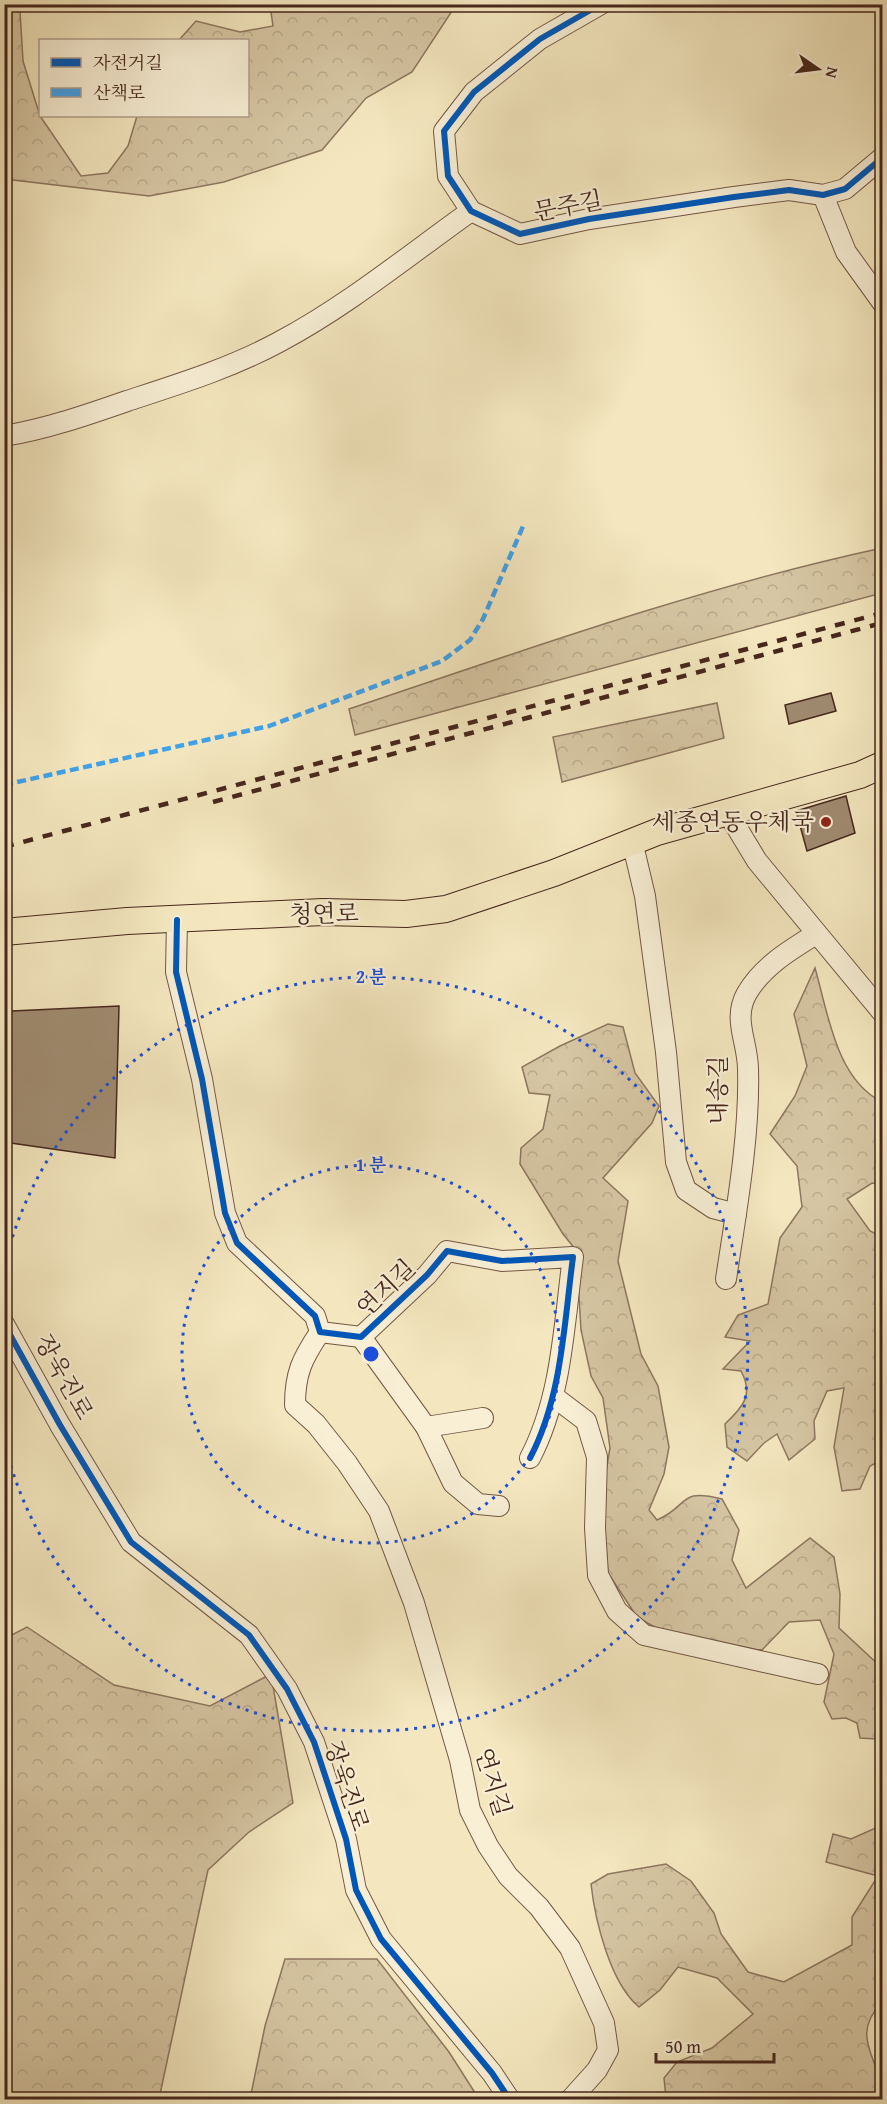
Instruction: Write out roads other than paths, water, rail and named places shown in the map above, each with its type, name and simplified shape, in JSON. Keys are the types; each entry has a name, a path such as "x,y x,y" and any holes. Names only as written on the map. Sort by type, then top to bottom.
{"main road":[{"name":"청연로","path":"4,932 323,912 406,914 446,909 554,873 632,841 860,775 882,765"}],"street":[{"path":"4,436 29,432 214,373 280,341 374,280 471,211 448,176 444,131 474,92 540,39 601,4"},
{"name":"문주길","path":"471,211 519,234 589,219 734,197 789,190 823,195 845,189 882,158"},
{"path":"823,195 846,252 882,303"},
{"path":"728,813 757,861 882,1012"},
{"path":"632,841 645,896 666,1052 676,1162 686,1190 713,1208 736,1214"},
{"path":"177,920 176,972 202,1079 225,1213 237,1243 315,1316 320,1332"},
{"name":"내송길","path":"726,1279 736,1214 748,1068 739,1020 747,994 776,959 816,934"},
{"name":"연지길","path":"362,1337 427,1275 447,1251 502,1261 573,1257 553,1396 544,1431 530,1458"},
{"name":"장욱진로","path":"4,1324 60,1425 131,1542 249,1635 287,1689 314,1742 346,1839 356,1890 381,1939 492,2073 510,2100"},
{"name":"연지길","path":"499,1506 478,1504 453,1483 426,1427 362,1337 320,1332 305,1354 295,1377 295,1405 316,1424 347,1462 379,1511 414,1603 460,1760 470,1810 488,1846 508,1876 539,1907 570,1948 604,2023 609,2050 597,2070 570,2100"},
{"path":"553,1396 586,1421 597,1457 595,1528 598,1575 617,1611 644,1635 818,1674"},
{"path":"426,1427 483,1418"}],"railway":[{"path":"4,847 882,613"},
{"path":"213,802 882,623"}],"place":[{"name":"세종연동우체국","path":"826,822"}]}
